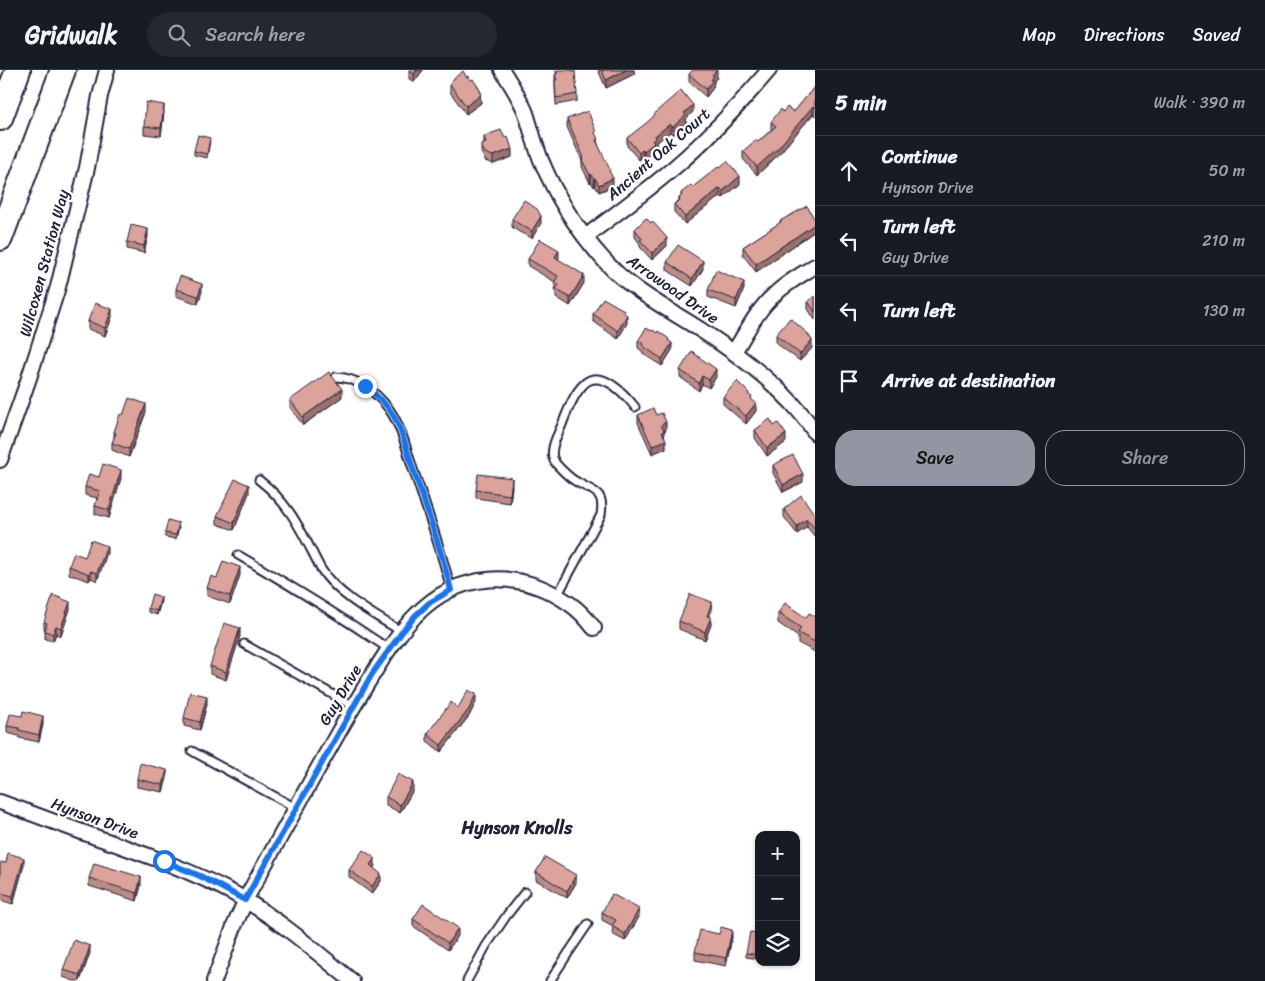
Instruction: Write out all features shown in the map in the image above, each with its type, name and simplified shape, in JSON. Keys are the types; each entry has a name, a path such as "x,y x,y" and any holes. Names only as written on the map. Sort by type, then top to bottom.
{"highway":[{"path":"0,118 18,70"},
{"path":"0,238 63,70"}],"street":[{"name":"Wilcoxen Station Way","path":"0,460 58,287 107,70"},
{"name":"Ancient Oak Court","path":"585,237 678,165 719,127 770,70"},
{"name":"Arrowood Drive","path":"508,72 553,186 585,237 615,272 639,291 756,368 799,411 815,433"},
{"path":"734,352 760,310 773,296 788,283 815,266"},
{"name":"Guy Drive","path":"214,981 245,900 353,706 389,649 415,616 429,603 451,590 481,580 495,579 527,583 544,588 571,604 594,628"},
{"name":"Hynson Drive","path":"0,802 164,861 200,876 245,900 292,932 352,981"}],"lane":[{"path":"336,378 353,380 365,386 377,395 390,410 398,424 446,569 451,590"},
{"path":"558,596 602,515 602,507 601,500 596,493 568,476 555,463 552,455 557,436 572,401 583,385 590,380 603,380 617,387 635,407"},
{"path":"259,480 282,500 293,515 325,576 335,586 402,632"},
{"path":"238,556 284,581 389,649"},
{"path":"244,644 353,706"},
{"path":"192,751 296,808"},
{"path":"467,981 486,946 507,915 526,892"},
{"path":"550,981 588,924"}],"building":[{"path":"409,70 417,70 414,74"},
{"path":"557,70 575,71 577,94 556,98 555,80 557,80 555,75"},
{"path":"602,70 626,70 606,80"},
{"path":"693,70 717,70 712,75 714,76 711,80 713,80 706,89 689,74"},
{"path":"463,71 467,78 468,76 471,80 473,79 481,95 466,106 450,84"},
{"path":"815,86 815,108 813,106 779,147 757,167 743,151 756,140 758,142 776,126 771,122 781,109 783,112 787,107 794,112"},
{"path":"681,90 693,105 684,113 686,115 673,127 670,124 655,136 656,138 652,141 654,143 639,153 627,138 653,117 657,111"},
{"path":"146,102 164,105 161,128 144,126"},
{"path":"588,111 598,139 596,140 613,178 599,185 595,178 590,175 582,160 584,158 567,119"},
{"path":"501,130 505,138 508,137 512,149 493,156 485,153 481,145 486,143 484,136"},
{"path":"198,135 210,138 207,154 194,151"},
{"path":"727,161 740,176 723,191 720,188 685,217 674,204 680,200 681,193 691,185 693,187"},
{"path":"524,200 537,209 541,216 532,231 512,219"},
{"path":"807,206 815,220 815,224 756,264 743,247 780,221"},
{"path":"646,218 651,223 652,221 667,238 652,253 640,240 642,239 635,229"},
{"path":"131,225 148,229 144,246 127,242"},
{"path":"540,239 559,250 555,257 584,275 570,298 556,289 559,285 554,283 558,276 528,259"},
{"path":"678,245 703,261 692,279 667,262"},
{"path":"716,270 744,282 736,300 708,290"},
{"path":"180,276 202,284 198,296 176,289"},
{"path":"815,296 815,312 808,301"},
{"path":"603,298 624,310 623,312 627,315 618,331 593,314"},
{"path":"95,303 112,309 105,328 88,321"},
{"path":"790,318 812,340 800,354 776,335"},
{"path":"646,328 657,333 658,331 672,343 662,359 638,341"},
{"path":"692,351 716,369 709,380 702,376 699,383 680,370"},
{"path":"329,372 342,389 303,417 290,400"},
{"path":"737,381 756,403 746,416 723,397"},
{"path":"129,398 146,404 129,449 112,443 120,414 123,415"},
{"path":"653,408 656,415 662,413 666,422 661,425 666,440 652,446 638,415"},
{"path":"770,419 774,426 778,423 786,434 767,448 755,430"},
{"path":"793,455 803,474 783,485 773,465"},
{"path":"103,464 121,470 109,510 95,506 100,491 85,487 89,474 99,477"},
{"path":"478,474 512,478 510,495 476,490"},
{"path":"235,479 249,485 234,523 217,516"},
{"path":"801,495 815,515 815,529 807,519 797,526 784,509"},
{"path":"168,520 179,523 176,535 165,533"},
{"path":"91,540 107,546 97,573 91,571 89,574 69,566 74,553 85,557"},
{"path":"223,561 240,567 230,596 207,588 211,576 217,578"},
{"path":"152,594 161,597 157,611 148,608"},
{"path":"690,594 712,602 707,616 711,617 705,632 679,621"},
{"path":"53,595 70,602 61,628 56,626 53,634 45,631 47,623 44,622"},
{"path":"785,603 806,618 809,613 815,616 815,642 798,633 801,628 778,613"},
{"path":"224,623 240,628 226,672 210,666"},
{"path":"468,690 476,694 469,709 441,745 427,734 451,702 458,708"},
{"path":"190,692 207,696 200,722 184,718"},
{"path":"23,711 43,716 39,735 7,726 10,714 22,716"},
{"path":"140,763 167,770 163,785 137,779"},
{"path":"398,774 413,782 400,805 386,797"},
{"path":"363,850 375,858 370,865 381,874 372,886 349,870"},
{"path":"8,853 24,858 13,896 0,893 1,862 6,863"},
{"path":"545,857 576,875 567,891 536,872"},
{"path":"94,863 141,877 137,893 89,878"},
{"path":"612,894 639,909 625,934 612,926 616,920 602,912"},
{"path":"423,904 458,928 448,943 413,919"},
{"path":"721,927 732,930 726,958 695,952 700,930 719,934"},
{"path":"750,932 755,933 755,954 746,953"},
{"path":"74,940 90,946 80,975 63,970"}],"district":[{"name":"Hynson Knolls","path":"517,828"}],"route":[{"path":"164,861 200,876 245,900 372,674 415,616 429,603 451,590 446,569 398,424 390,410 377,395 365,386"}]}
